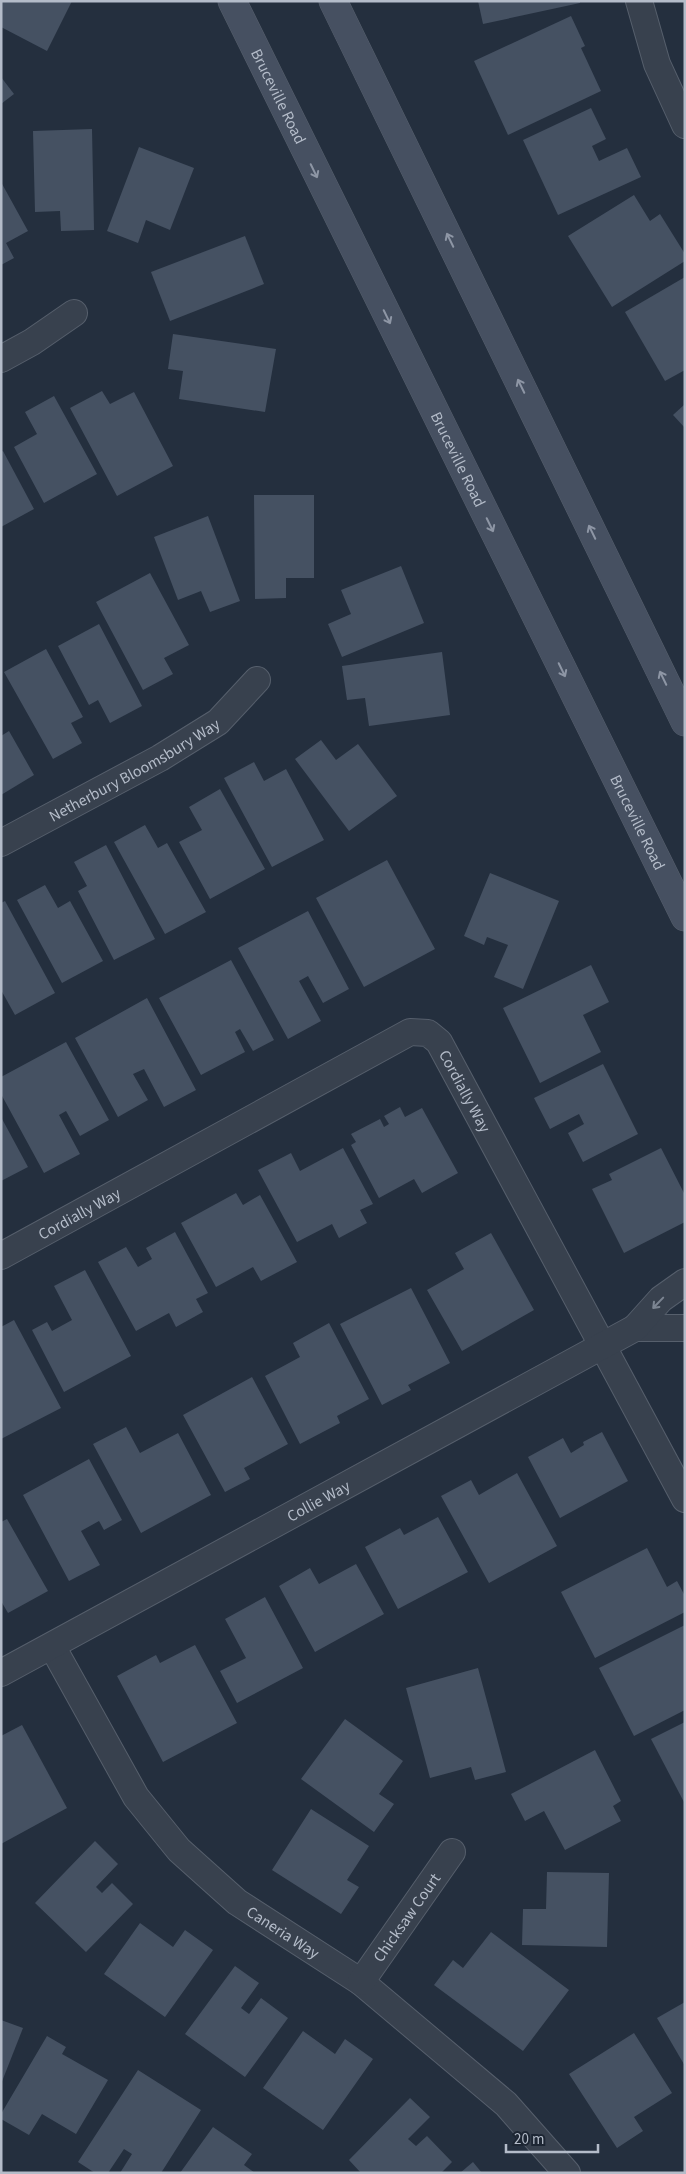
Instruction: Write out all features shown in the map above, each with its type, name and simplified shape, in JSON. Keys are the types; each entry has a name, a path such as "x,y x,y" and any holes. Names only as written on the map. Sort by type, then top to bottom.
{"main road":[{"name":"Bruceville Road","path":"232,1 685,917"},
{"path":"333,1 685,722"}],"street":[{"path":"639,1 657,64 685,125"},
{"path":"1,359 32,342 74,314"},
{"name":"Netherbury Bloomsbury Way","path":"1,843 160,758 218,722 257,680"},
{"name":"Cordially Way","path":"1,1256 410,1032 428,1033 439,1042 685,1499"},
{"name":"Collie Way","path":"1,1673 635,1328 661,1299 685,1282"},
{"name":"Collie Way","path":"635,1328 685,1328"},
{"name":"Caneria Way","path":"52,1646 136,1797 179,1850 237,1902 361,1982 506,2104 567,2173"},
{"name":"Chicksaw Court","path":"361,1982 452,1852"}],"building":[{"path":"1,1 72,1 47,51 1,27"},
{"path":"478,1 580,1 580,3 483,24"},
{"path":"571,16 585,46 581,48 601,91 508,135 474,61"},
{"path":"1,77 14,94 1,104"},
{"path":"591,108 606,139 592,146 599,161 627,148 641,177 558,215 523,140"},
{"path":"92,129 94,230 61,231 60,211 35,212 33,131"},
{"path":"139,147 194,168 170,230 146,220 138,243 107,231"},
{"path":"1,182 28,231 6,243 14,258 1,265"},
{"path":"634,195 650,221 660,214 685,254 685,261 612,307 568,236"},
{"path":"245,236 264,284 170,321 151,272"},
{"path":"685,277 685,370 665,381 625,312"},
{"path":"173,334 276,349 265,412 179,399 183,371 168,369"},
{"path":"102,391 110,404 134,392 173,466 117,496 70,408"},
{"path":"54,396 97,474 44,503 14,447 37,434 25,412"},
{"path":"685,404 685,428 673,415"},
{"path":"3,451 34,509 1,527 1,452"},
{"path":"254,495 314,495 314,578 286,578 286,598 255,599"},
{"path":"208,516 240,601 210,612 201,591 178,600 154,537"},
{"path":"401,566 424,623 342,657 328,624 351,614 341,590"},
{"path":"150,573 189,645 164,658 173,674 143,690 96,602"},
{"path":"99,624 142,706 110,723 98,700 89,705 58,646"},
{"path":"46,649 83,717 71,723 82,743 53,759 4,672"},
{"path":"442,652 450,715 369,726 365,698 347,700 342,666"},
{"path":"9,731 34,775 1,795 1,736"},
{"path":"321,740 336,760 358,744 397,796 349,831 295,759"},
{"path":"254,762 264,781 286,769 324,840 272,867 224,778"},
{"path":"220,789 265,869 210,899 179,842 202,830 189,807"},
{"path":"145,825 158,848 167,843 206,912 165,934 114,842"},
{"path":"106,845 155,939 114,960 78,891 87,886 74,862"},
{"path":"387,860 435,949 364,987 316,898"},
{"path":"490,873 559,901 523,989 494,977 508,945 487,937 484,945 464,936"},
{"path":"45,885 58,908 70,901 103,961 62,983 17,900"},
{"path":"5,901 55,993 15,1015 1,990 1,903"},
{"path":"308,911 349,989 323,1003 308,976 299,981 321,1021 288,1039 238,948"},
{"path":"231,960 274,1040 253,1051 240,1029 235,1032 245,1052 201,1075 159,998"},
{"path":"591,965 609,1002 583,1015 601,1052 540,1083 503,1008"},
{"path":"147,998 196,1090 164,1107 144,1069 133,1074 148,1100 118,1117 75,1038"},
{"path":"66,1042 109,1120 80,1136 66,1111 59,1115 80,1154 44,1173 1,1094 1,1077"},
{"path":"603,1064 638,1134 583,1162 568,1133 584,1124 579,1114 550,1129 534,1098"},
{"path":"400,1107 405,1117 422,1108 458,1173 422,1193 414,1179 379,1198 351,1145 356,1142 351,1134 380,1119 384,1127 389,1124 384,1116"},
{"path":"1,1117 28,1167 1,1181"},
{"path":"343,1148 373,1204 360,1210 367,1223 339,1238 332,1224 297,1242 258,1170 291,1153 300,1171"},
{"path":"661,1148 685,1195 685,1222 624,1253 592,1189 612,1180 609,1174"},
{"path":"236,1193 243,1205 260,1195 297,1262 261,1281 253,1267 216,1287 181,1223"},
{"path":"175,1232 208,1293 196,1299 203,1312 176,1327 169,1313 136,1331 98,1262 126,1247 138,1267 152,1259 146,1248"},
{"path":"491,1233 534,1310 462,1351 427,1290 464,1269 455,1253"},
{"path":"85,1270 131,1356 64,1392 32,1330 47,1322 52,1331 72,1320 54,1286"},
{"path":"411,1288 450,1363 408,1385 411,1390 382,1405 340,1324"},
{"path":"14,1320 61,1408 1,1439 1,1327"},
{"path":"329,1323 369,1399 337,1416 340,1423 300,1444 265,1376 300,1357 293,1343"},
{"path":"252,1377 288,1444 244,1468 250,1479 225,1492 183,1415"},
{"path":"126,1427 140,1453 178,1433 211,1495 141,1533 93,1444"},
{"path":"602,1432 628,1481 560,1518 528,1457 563,1438 571,1453 584,1445 583,1442"},
{"path":"89,1459 122,1520 104,1530 99,1521 81,1531 100,1565 69,1581 23,1495"},
{"path":"517,1473 557,1546 489,1583 441,1496 471,1480 479,1495"},
{"path":"438,1517 468,1572 398,1609 365,1547 400,1528 404,1535"},
{"path":"7,1519 48,1591 8,1613 1,1601 1,1522"},
{"path":"647,1548 667,1587 677,1581 685,1596 685,1612 595,1658 561,1592"},
{"path":"356,1564 384,1614 315,1652 279,1586 310,1568 319,1584"},
{"path":"265,1597 303,1668 237,1703 220,1671 246,1658 225,1619"},
{"path":"685,1625 685,1710 634,1736 599,1668"},
{"path":"195,1645 237,1723 163,1762 117,1676 156,1655 160,1663"},
{"path":"478,1668 506,1772 475,1780 471,1767 430,1778 406,1688"},
{"path":"345,1719 403,1761 379,1794 394,1804 374,1832 301,1779"},
{"path":"685,1722 685,1804 651,1739"},
{"path":"22,1725 67,1808 1,1844 1,1736"},
{"path":"595,1750 621,1801 613,1806 621,1821 565,1850 544,1811 525,1821 511,1794"},
{"path":"311,1809 369,1846 347,1880 359,1887 341,1914 272,1870"},
{"path":"95,1841 118,1864 96,1887 102,1893 112,1883 133,1904 86,1952 35,1903"},
{"path":"547,1872 609,1873 607,1947 522,1945 523,1909 546,1909"},
{"path":"140,1923 173,1947 185,1930 213,1950 165,2017 104,1974"},
{"path":"491,1932 569,1990 523,2051 434,1985 453,1960 463,1968"},
{"path":"235,1966 259,1983 241,2008 249,2014 261,1998 288,2018 245,2077 185,2034"},
{"path":"685,2002 685,2066 657,2018"},
{"path":"1,2020 23,2028 1,2084"},
{"path":"303,2031 335,2054 345,2039 373,2059 323,2130 263,2088"},
{"path":"634,2033 672,2093 634,2117 643,2131 617,2148 569,2074"},
{"path":"47,2036 66,2047 62,2054 108,2080 76,2134 42,2114 29,2135 1,2119 1,2114"},
{"path":"138,2070 201,2110 161,2173 120,2173 132,2154 124,2149 108,2173 95,2173 78,2162"},
{"path":"410,2098 430,2117 408,2139 416,2146 427,2136 452,2162 441,2173 361,2173 349,2160"},
{"path":"213,2127 252,2154 244,2165 255,2173 180,2173"},
{"path":"473,2162 482,2173 460,2173"}]}
